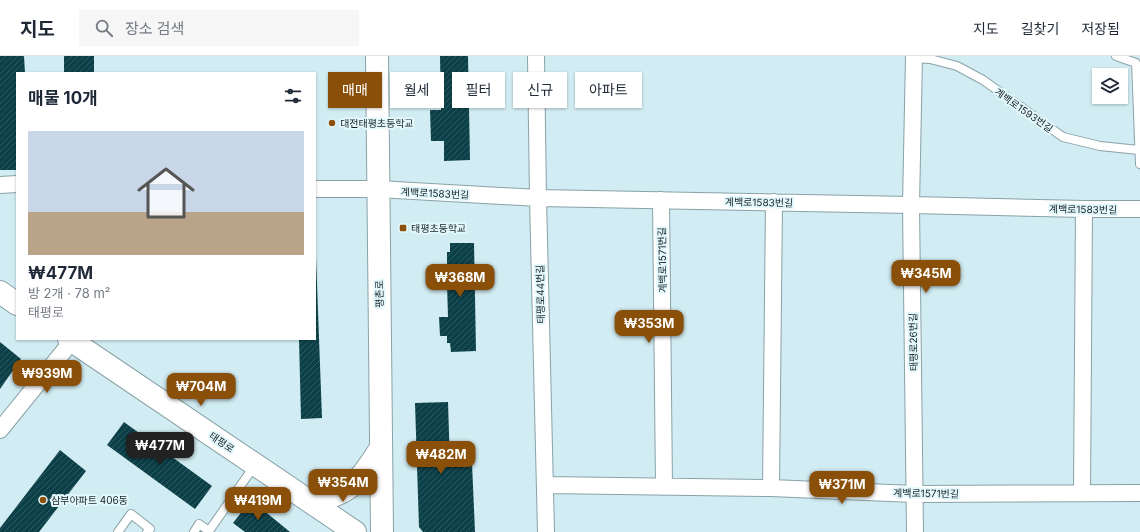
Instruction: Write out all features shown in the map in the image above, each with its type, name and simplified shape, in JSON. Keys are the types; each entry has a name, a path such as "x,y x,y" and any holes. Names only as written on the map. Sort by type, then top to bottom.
{"main road":[{"name":"평촌로","path":"377,56 382,532"},
{"path":"0,292 16,303"},
{"name":"태평로","path":"71,340 356,532"},
{"path":"313,503 340,493 348,488 357,480 381,448"}],"street":[{"name":"태평로44번길","path":"536,56 546,532"},
{"name":"태평로26번길","path":"913,57 911,205 915,532"},
{"path":"0,185 16,184"},
{"name":"계백로1583번길","path":"316,189 378,190 538,198 1140,209"},
{"name":"계백로1571번길","path":"661,200 664,487"},
{"path":"771,488 774,202"},
{"path":"1082,493 1084,209"},
{"path":"0,430 71,340"},
{"name":"계백로1571번길","path":"545,485 771,488 914,494 1140,493"}],"lane":[{"path":"1116,56 1136,63 1140,164"},
{"name":"계백로1593번길","path":"913,57 930,59 957,66 982,80 1063,137 1100,146 1139,150"},
{"path":"194,532 199,524 209,531 256,465"},
{"path":"118,532 131,514 150,531"}],"building":[{"path":"0,56 24,56 25,72 16,72 16,170 0,170"},
{"path":"64,56 94,56 94,72 64,72"},
{"path":"440,56 468,56 468,72 452,72 452,108 469,108 470,160 444,161 444,141 431,141 430,110 441,110 441,108 444,108 444,72 440,72"},
{"path":"450,243 474,243 476,351 451,352 450,343 447,343 447,336 440,336 439,317 448,317 447,284 439,284 439,264 447,264 447,252 450,252"},
{"path":"316,258 322,418 301,419 299,340 316,340"},
{"path":"0,342 21,359 0,389"},
{"path":"448,402 450,464 472,463 475,532 423,532 419,527 415,403"},
{"path":"124,422 212,486 195,509 107,445"},
{"name":"삼부아파트 406동","path":"60,450 86,471 39,532 0,532 0,528"},
{"path":"251,500 290,532 245,532 233,523"}],"place":[{"name":"대전태평초등학교","path":"332,123"},
{"name":"태평초등학교","path":"403,228"},
{"name":"삼부아파트 406동","path":"43,500"}]}
